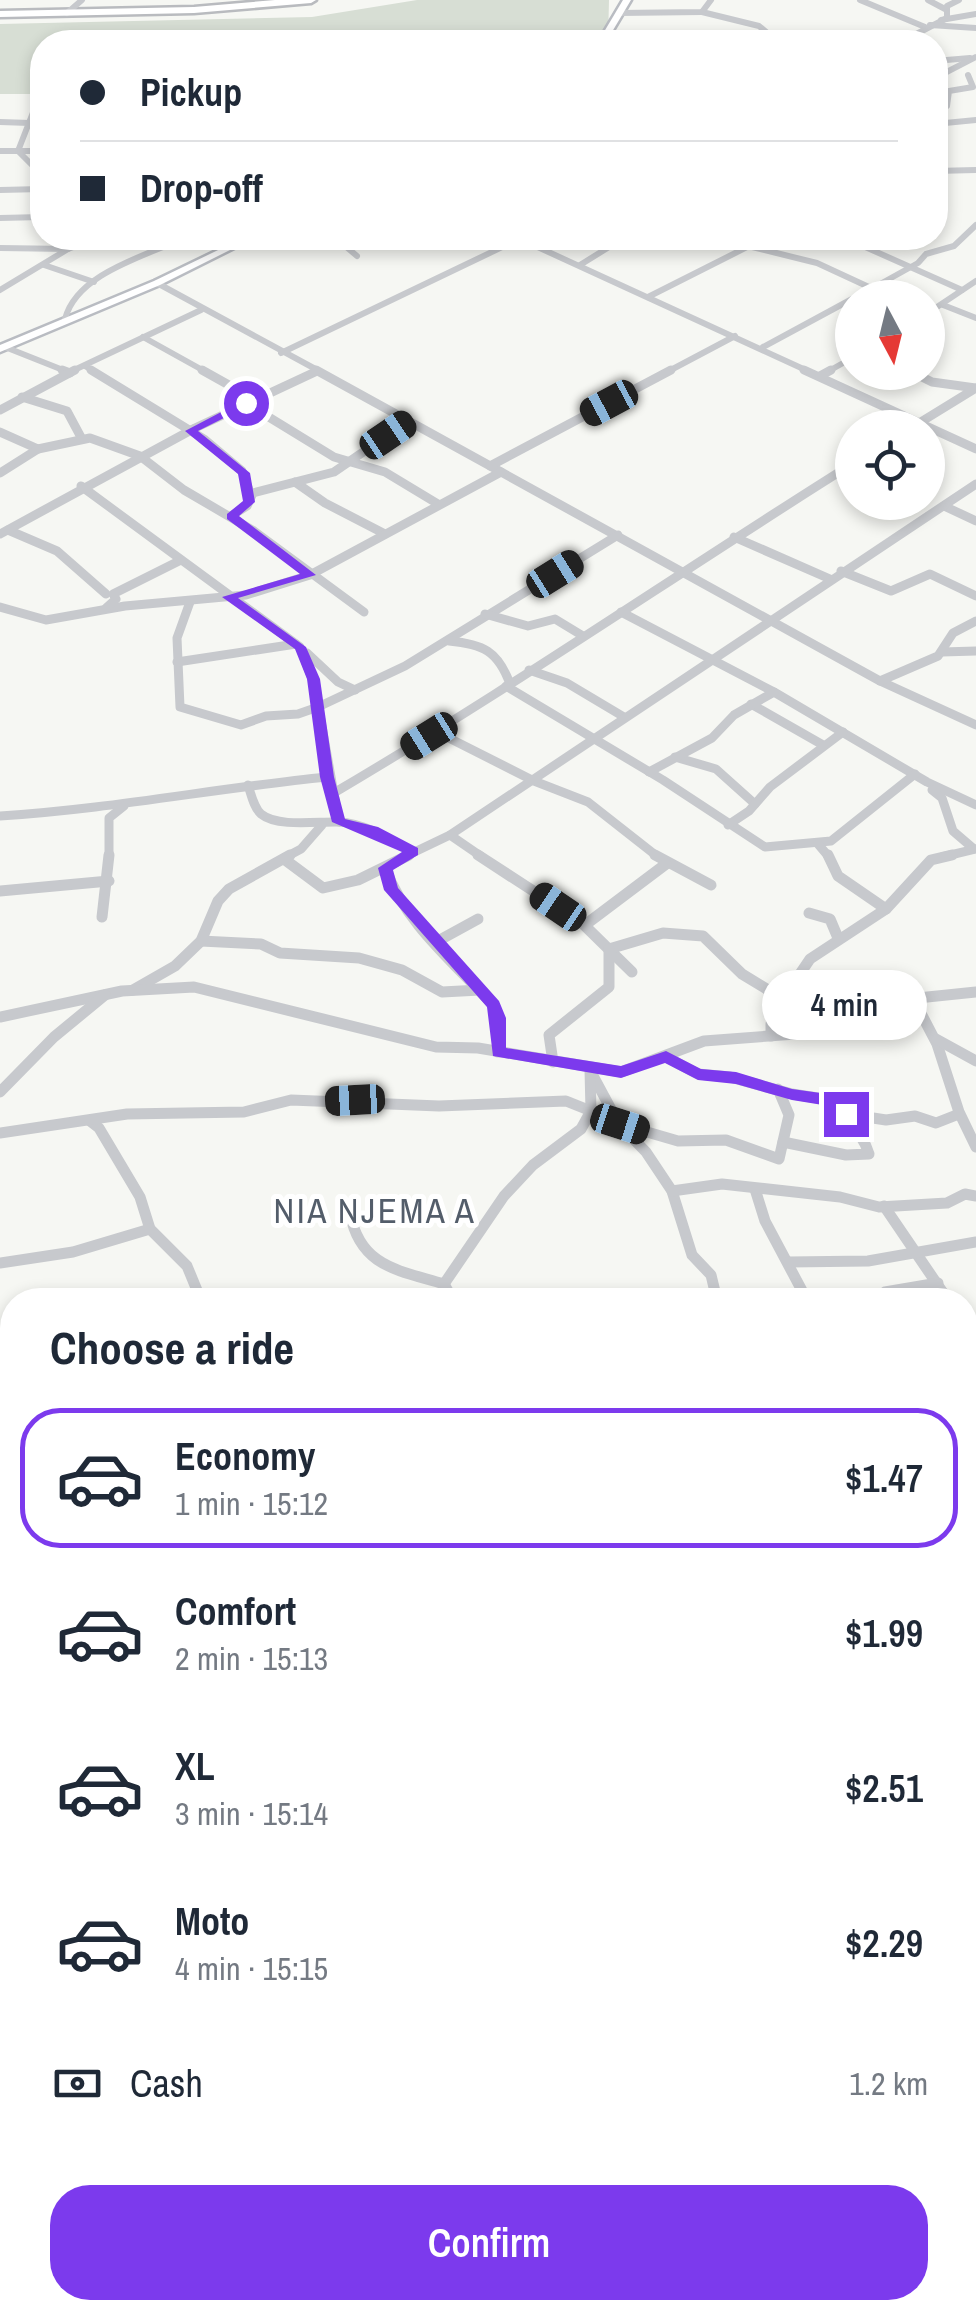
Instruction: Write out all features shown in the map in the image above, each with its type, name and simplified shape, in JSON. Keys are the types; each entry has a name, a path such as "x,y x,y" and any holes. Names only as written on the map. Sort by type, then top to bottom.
{"highway":[{"path":"0,14 194,10 305,1"}],"main road":[{"path":"609,30 627,0"},
{"path":"2,348 157,283 223,250"}],"street":[{"path":"68,13 82,0"},
{"path":"702,12 711,0"},
{"path":"860,0 928,26 976,28"},
{"path":"921,30 948,16 928,0"},
{"path":"940,20 976,14 955,0 945,10"},
{"path":"619,13 702,12 764,30"},
{"path":"948,60 975,58"},
{"path":"948,73 975,58"},
{"path":"948,98 949,91 973,88 972,75"},
{"path":"948,122 976,120"},
{"path":"961,121 976,130"},
{"path":"0,122 30,123 18,151"},
{"path":"0,151 30,151"},
{"path":"18,151 30,163"},
{"path":"948,171 976,170"},
{"path":"0,190 30,189"},
{"path":"0,218 30,218"},
{"path":"948,248 976,224"},
{"path":"0,248 30,247"},
{"path":"0,290 68,250"},
{"path":"65,319 72,298 94,282 159,250"},
{"path":"350,250 357,256"},
{"path":"281,353 494,250"},
{"path":"546,250 763,348 887,410"},
{"path":"580,265 604,250"},
{"path":"648,297 740,250"},
{"path":"764,250 815,263 853,280"},
{"path":"870,250 962,290"},
{"path":"886,280 926,254 940,250"},
{"path":"44,265 94,282"},
{"path":"0,278 25,278"},
{"path":"945,303 976,280"},
{"path":"157,283 314,372 772,618 880,682 976,725"},
{"path":"945,306 976,318"},
{"path":"763,348 835,308"},
{"path":"0,410 201,310"},
{"path":"490,466 736,336"},
{"path":"143,337 249,400 334,457 385,472 438,504"},
{"path":"2,348 70,373"},
{"path":"85,366 190,431 242,471 251,495 248,506 231,516"},
{"path":"820,376 835,368"},
{"path":"4,532 81,486 249,400 314,372"},
{"path":"945,384 976,388"},
{"path":"940,410 976,388"},
{"path":"22,397 64,408 78,421 82,439"},
{"path":"251,495 270,486 320,478 354,462 407,422"},
{"path":"0,432 38,449"},
{"path":"945,437 976,449"},
{"path":"0,473 38,449 82,439 104,442 140,456 364,612"},
{"path":"3,606 43,620 228,597 310,575 500,472"},
{"path":"332,794 436,732 835,475"},
{"path":"295,482 325,503 385,534"},
{"path":"945,505 976,484"},
{"path":"81,486 298,646 338,682 355,690"},
{"path":"945,506 976,521"},
{"path":"284,859 321,888 358,880 450,835 922,520"},
{"path":"4,532 58,551 106,594"},
{"path":"190,602 182,613 180,707 240,725 266,716 298,714 355,690 449,641 485,614 618,535"},
{"path":"734,537 830,579"},
{"path":"102,610 116,600 113,594 181,560"},
{"path":"842,571 891,591 928,574 976,596"},
{"path":"621,612 774,692 938,793 951,828 975,849"},
{"path":"485,614 526,626 555,619 583,636"},
{"path":"942,652 953,633 976,620"},
{"path":"449,641 490,649 504,663 508,685 765,847 818,844 835,839 912,776"},
{"path":"178,662 298,646"},
{"path":"298,646 314,679 327,777 339,822"},
{"path":"880,682 942,652 976,650"},
{"path":"529,670 580,686 624,717"},
{"path":"649,772 712,738 734,715 774,692"},
{"path":"751,704 823,745"},
{"path":"436,732 588,802 666,864 711,884"},
{"path":"728,824 755,804 770,786 843,732"},
{"path":"674,757 716,770 755,804"},
{"path":"912,776 976,805"},
{"path":"0,816 94,810 248,785 327,777"},
{"path":"248,785 258,812 266,817 322,825 339,822 374,831 414,852"},
{"path":"109,818 128,804"},
{"path":"94,810 109,818"},
{"path":"102,916 108,881 109,818"},
{"path":"133,990 174,966 200,941 222,896 301,849 322,825"},
{"path":"450,835 489,866 505,871 585,925 632,972"},
{"path":"818,844 828,852 838,876 886,909"},
{"path":"771,1036 771,1024 783,999 810,959 886,909 930,860 975,849"},
{"path":"585,925 666,864"},
{"path":"385,868 391,890 480,990 498,1016 498,1052"},
{"path":"0,892 108,881"},
{"path":"809,913 830,919 838,938"},
{"path":"436,942 478,919"},
{"path":"609,949 663,933 703,936 742,974 783,999"},
{"path":"200,941 261,944 280,952 360,958 402,970 442,992 480,990"},
{"path":"553,1062 550,1034 608,988 609,949"},
{"path":"0,1017 133,990 199,988 436,1047 498,1052 628,1072 708,1041 814,1032 879,1002 976,992"},
{"path":"0,1092 54,1037 105,996"},
{"path":"914,1000 924,1027 935,1039 976,1062"},
{"path":"935,1039 959,1112 976,1147"},
{"path":"666,1057 698,1074 730,1077 846,1103 860,1116 882,1120 911,1116 936,1123 959,1112 976,1114"},
{"path":"444,1284 504,1196 534,1165 581,1130 591,1111 590,1069"},
{"path":"590,1069 620,1124 646,1152 672,1191 692,1255 711,1275 714,1288"},
{"path":"620,1124 678,1141 726,1140 780,1159 789,1115 778,1089"},
{"path":"0,1133 127,1114 244,1112 291,1100 439,1106 566,1101 591,1111"},
{"path":"783,1142 846,1155 870,1154 846,1114 838,1110 836,1100"},
{"path":"90,1122 106,1139 140,1197 150,1229 187,1266 195,1288"},
{"path":"672,1191 722,1184 884,1206 947,1203 966,1194 976,1196"},
{"path":"754,1190 765,1221 801,1288"},
{"path":"884,1206 940,1288"},
{"path":"350,1213 354,1239 374,1260 446,1288"},
{"path":"0,1263 73,1252 150,1229"},
{"path":"789,1262 868,1261 976,1242"},
{"path":"912,1288 938,1284"}],"shaded area":[{"path":"417,0 609,0 608,30 30,30 30,94 0,94 0,24 312,17"}],"district":[{"name":"NIA NJEMA A","path":"375,1210"}],"route":[{"path":"246,403 190,431 204,438 244,473 250,502 231,516 310,575 228,597 300,647 314,679 327,777 339,822 374,831 414,852 385,868 391,890 493,1004 498,1018 498,1052 621,1072 666,1057 694,1073 836,1100 838,1110 846,1114"}]}
